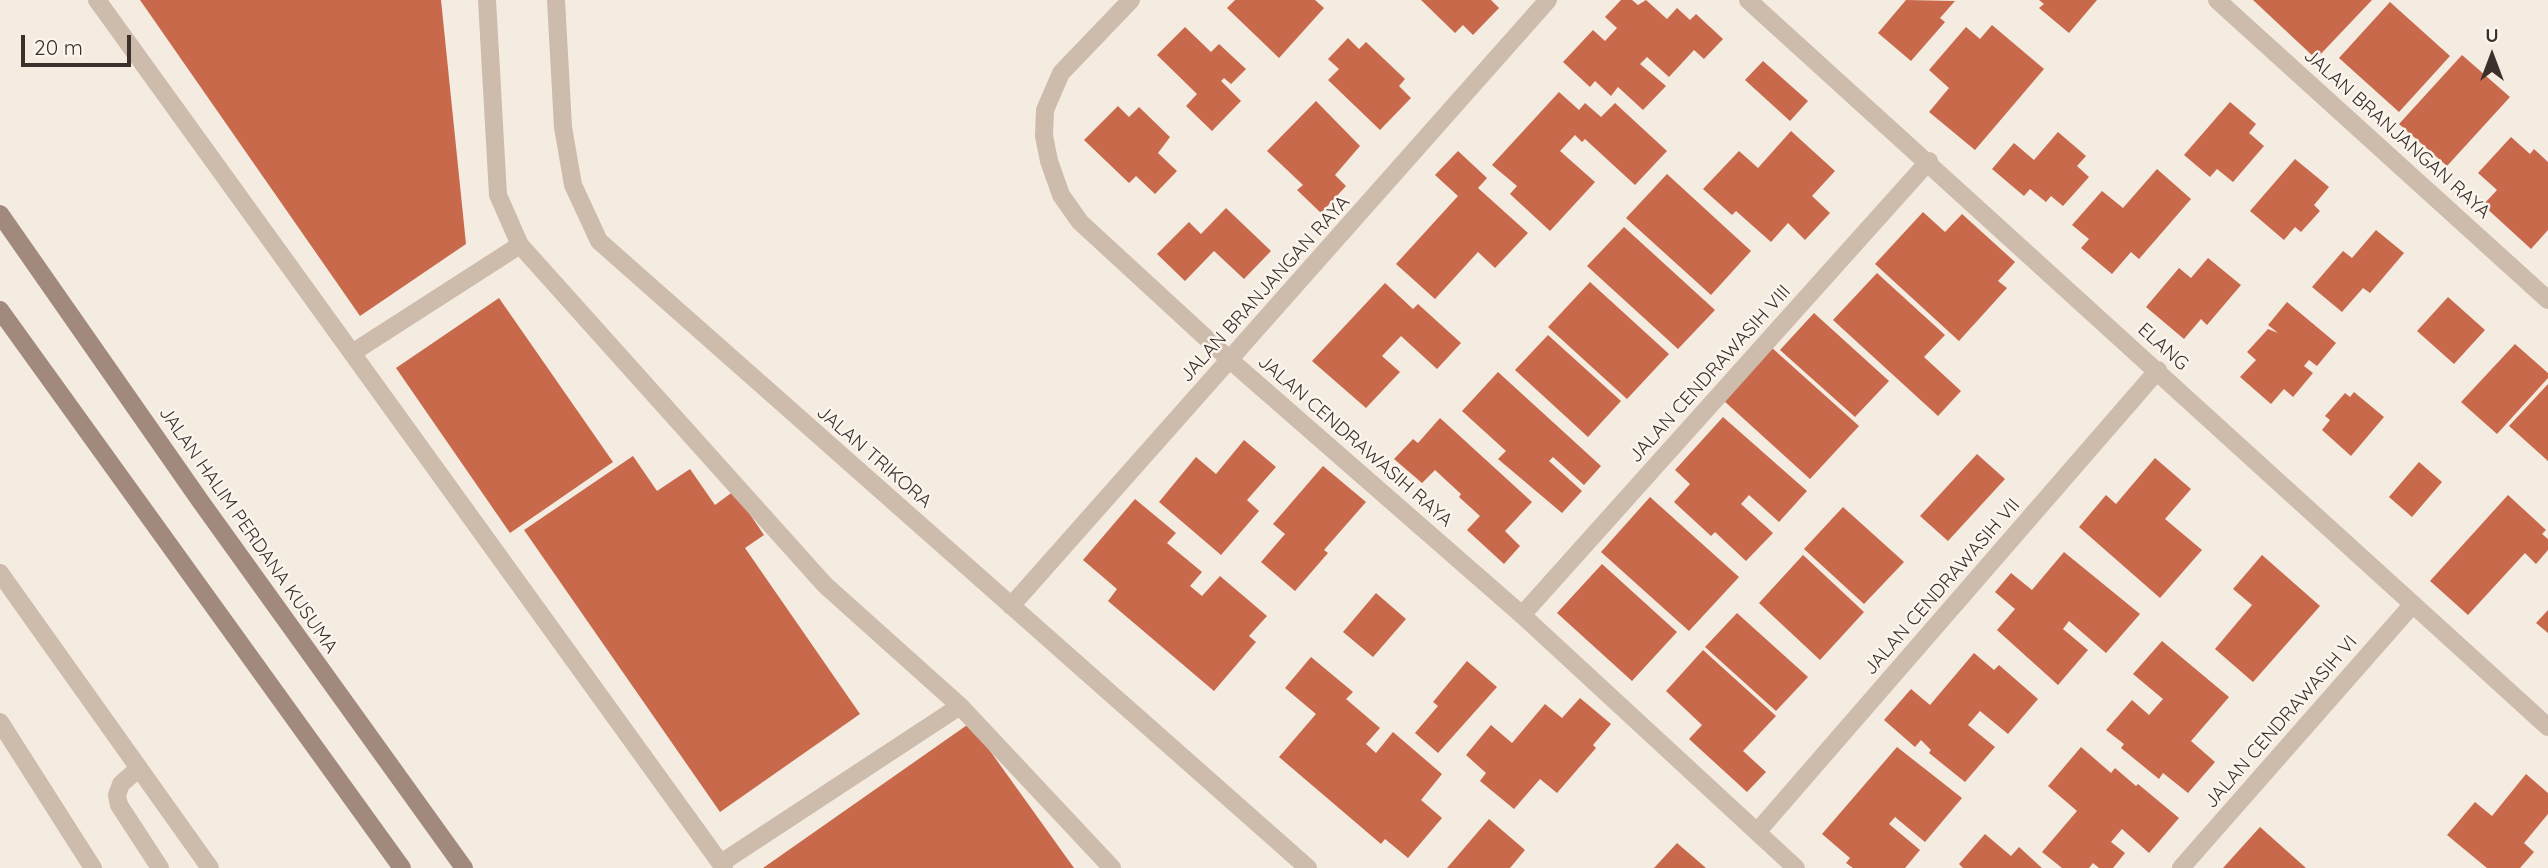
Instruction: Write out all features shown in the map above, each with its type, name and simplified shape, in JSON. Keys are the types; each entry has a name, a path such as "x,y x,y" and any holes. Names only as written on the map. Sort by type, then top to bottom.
{"street":[{"path":"97,0 722,866 960,706"},
{"path":"488,0 498,195 520,245 825,585 960,706 1112,868"},
{"name":"JALAN TRIKORA","path":"556,0 563,127 573,185 599,241 1308,868"},
{"name":"JALAN CENDRAWASIH RAYA","path":"1131,0 1061,73 1045,110 1044,136 1049,162 1061,195 1080,222 1230,360 1522,615 1796,868"},
{"name":"JALAN BRANJANGAN RAYA","path":"1011,606 1548,0"},
{"name":"ELANG","path":"1748,0 2548,727"},
{"name":"JALAN BRANJANGAN RAYA","path":"2217,0 2548,300"},
{"name":"JALAN CENDRAWASIH VIII","path":"1522,615 1929,162"},
{"name":"JALAN HALIM PERDANA KUSUMA","path":"0,214 201,502 464,868"},
{"path":"352,354 520,245"},
{"path":"0,310 402,868"},
{"name":"JALAN CENDRAWASIH VII","path":"1757,832 2158,370"},
{"path":"0,572 210,868"},
{"path":"0,606 13,593"},
{"name":"JALAN CENDRAWASIH VI","path":"2181,868 2413,604"},
{"path":"0,722 93,868"},
{"path":"138,768 121,784 117,794 119,805 160,868"}],"building":[{"path":"140,0 441,0 466,244 360,316"},
{"path":"1235,0 1315,0 1324,8 1279,58 1227,8"},
{"path":"1421,0 1491,0 1499,8 1473,35 1463,25 1455,33"},
{"path":"1621,0 1632,0 1638,5 1646,0 1667,19 1677,8 1690,20 1696,14 1723,39 1704,59 1694,50 1669,77 1647,57 1640,64 1666,86 1643,110 1618,87 1611,96 1595,81 1590,87 1563,62 1593,30 1605,41 1617,28 1605,17"},
{"path":"1906,0 1955,1 1940,18 1945,22 1911,61 1878,33"},
{"path":"2039,0 2097,0 2069,33 2039,8 2044,4"},
{"path":"2253,0 2372,0 2316,59"},
{"path":"2390,2 2450,56 2399,112 2339,58"},
{"path":"1992,25 2044,69 1975,150 1929,112 1949,88 1929,70 1966,27 1980,39"},
{"path":"1185,27 1211,52 1219,44 1246,69 1231,84 1224,78 1221,81 1241,101 1212,131 1186,106 1197,94 1157,55"},
{"path":"1348,38 1359,49 1366,42 1405,79 1399,86 1411,98 1380,130 1328,80 1339,69 1328,59"},
{"path":"2462,55 2510,97 2447,166 2399,124"},
{"path":"1763,61 1808,101 1790,121 1745,80"},
{"path":"1559,92 1579,110 1585,103 1601,117 1615,103 1667,151 1635,185 1585,139 1582,142 1575,135 1560,151 1595,182 1550,231 1510,194 1517,186 1492,165"},
{"path":"1316,101 1360,146 1335,175 1346,186 1321,213 1297,190 1303,185 1267,151"},
{"path":"2230,102 2256,124 2249,133 2264,146 2233,182 2217,169 2210,177 2184,155"},
{"path":"1118,106 1129,117 1139,107 1170,137 1158,153 1177,171 1155,194 1136,176 1129,183 1084,140"},
{"path":"1791,131 1835,171 1812,196 1830,213 1805,240 1788,223 1771,242 1736,211 1732,215 1703,189 1739,151 1758,168"},
{"path":"2058,132 2086,156 2077,166 2089,177 2063,206 2051,196 2046,202 2030,189 2024,196 1992,169 2014,143 2034,160"},
{"path":"2511,137 2530,154 2534,149 2548,162 2548,230 2531,249 2483,205 2497,190 2478,173"},
{"path":"1458,151 1487,178 1478,188 1528,233 1495,268 1478,252 1435,299 1396,264 1458,196 1435,175"},
{"path":"2295,159 2329,187 2314,205 2320,211 2301,232 2295,227 2284,240 2250,211"},
{"path":"2157,169 2191,199 2139,259 2131,252 2112,274 2081,248 2089,239 2072,225 2102,191 2123,208"},
{"path":"1667,174 1751,251 1711,295 1626,218"},
{"path":"1226,208 1271,251 1244,279 1214,251 1185,281 1157,254 1189,222 1201,234"},
{"path":"1923,212 1945,232 1962,214 2015,262 1998,281 2007,288 1959,341 1875,264"},
{"path":"1624,227 1715,310 1678,349 1587,266"},
{"path":"2376,230 2404,253 2370,293 2363,288 2342,312 2312,287 2343,251 2352,258"},
{"path":"2208,258 2241,285 2207,325 2201,319 2184,339 2146,307 2179,268 2191,278"},
{"path":"1877,273 1945,335 1924,357 1961,391 1938,416 1833,320"},
{"path":"1590,282 1669,354 1627,399 1548,327"},
{"path":"1385,283 1413,309 1418,304 1461,343 1437,369 1401,336 1382,356 1400,372 1366,408 1312,361"},
{"path":"2448,297 2485,330 2454,364 2417,331"},
{"path":"499,298 613,462 510,533 396,368"},
{"path":"2287,302 2336,343 2317,366 2309,360 2304,366 2313,373 2293,397 2284,389 2271,404 2240,377 2256,360 2247,352 2268,329 2278,333 2268,325"},
{"path":"1814,313 1889,381 1855,417 1780,350"},
{"path":"1548,335 1621,401 1588,437 1515,370"},
{"path":"2515,344 2548,373 2548,378 2497,434 2461,402"},
{"path":"1771,347 1859,426 1810,479 1723,400"},
{"path":"1498,372 1601,466 1584,485 1553,457 1549,461 1582,491 1562,513 1498,459 1506,451 1462,411"},
{"path":"2548,384 2548,461 2509,426"},
{"path":"2354,392 2384,417 2351,456 2322,430 2330,420 2325,416 2345,393 2350,397"},
{"path":"1723,417 1807,491 1779,522 1749,495 1741,504 1773,533 1746,561 1715,532 1711,536 1674,502 1690,484 1675,470"},
{"path":"1440,418 1532,502 1505,531 1520,546 1504,564 1467,530 1480,516 1459,497 1461,494 1435,470 1422,483 1394,459 1413,439 1418,443"},
{"path":"1244,440 1276,467 1247,500 1259,511 1221,555 1159,502 1196,457 1216,474"},
{"path":"1977,454 2005,479 1948,541 1920,516"},
{"path":"633,456 657,491 690,469 715,505 734,491 764,535 745,548 860,714 720,812 524,530"},
{"path":"2155,458 2191,489 2165,519 2202,550 2160,598 2079,527 2106,495 2116,504"},
{"path":"2419,462 2442,482 2412,517 2389,497"},
{"path":"1323,466 1366,502 1324,550 1328,553 1295,591 1261,562 1285,534 1273,524"},
{"path":"2508,495 2546,530 2542,534 2548,539 2548,550 2536,564 2525,553 2468,615 2430,581"},
{"path":"1650,497 1739,577 1689,631 1601,552"},
{"path":"1135,499 1176,533 1167,543 1202,572 1190,586 1202,596 1220,576 1267,616 1249,636 1256,642 1214,691 1108,601 1117,589 1083,560"},
{"path":"1843,507 1904,562 1864,604 1804,549"},
{"path":"2064,552 2140,614 2106,653 2069,621 2063,629 2088,650 2058,685 1997,630 2015,609 1995,592 2011,573 2032,590"},
{"path":"1803,555 1864,612 1820,660 1759,603"},
{"path":"2262,555 2320,606 2253,682 2215,649 2252,605 2233,589"},
{"path":"1602,564 1677,632 1632,681 1557,613"},
{"path":"1376,593 1406,619 1373,657 1343,632"},
{"path":"2548,610 2548,633 2536,623"},
{"path":"1737,613 1808,677 1776,711 1705,647"},
{"path":"2162,641 2229,697 2191,741 2215,762 2188,793 2163,773 2159,779 2121,748 2124,744 2106,730 2132,700 2149,715 2163,699 2133,674"},
{"path":"1703,650 1776,716 1743,751 1766,772 1747,792 1689,739 1702,725 1666,691"},
{"path":"1974,653 1994,670 1999,665 2038,699 2008,734 1980,711 1968,725 1995,747 1965,782 1929,753 1931,750 1921,740 1915,747 1884,720 1911,689 1930,705"},
{"path":"1311,657 1353,692 1346,699 1380,728 1366,744 1376,753 1393,732 1442,774 1421,800 1442,818 1408,858 1385,839 1381,844 1279,757 1316,714 1285,688"},
{"path":"1467,661 1497,687 1438,753 1415,733 1438,706 1433,702"},
{"path":"1580,698 1611,724 1593,745 1596,748 1557,793 1540,779 1514,809 1480,781 1486,773 1466,755 1491,725 1512,743 1545,704 1562,718"},
{"path":"970,723 1074,868 763,868"},
{"path":"1897,747 1962,798 1925,842 1895,817 1889,824 1920,850 1905,868 1853,868 1846,863 1850,858 1822,834"},
{"path":"2081,747 2111,773 2115,768 2136,786 2138,784 2179,818 2149,853 2122,829 2111,842 2125,853 2113,868 2099,868 2093,863 2089,868 2062,868 2042,852 2077,811 2048,786"},
{"path":"2526,774 2548,793 2548,814 2524,843 2534,852 2520,868 2487,868 2447,835 2475,802 2492,816"},
{"path":"1489,819 1525,850 1510,868 1447,868"},
{"path":"2260,827 2306,868 2223,868"},
{"path":"1985,834 2011,856 2019,847 2042,868 1963,868 1959,864"},
{"path":"1677,843 1706,868 1654,868"}]}
